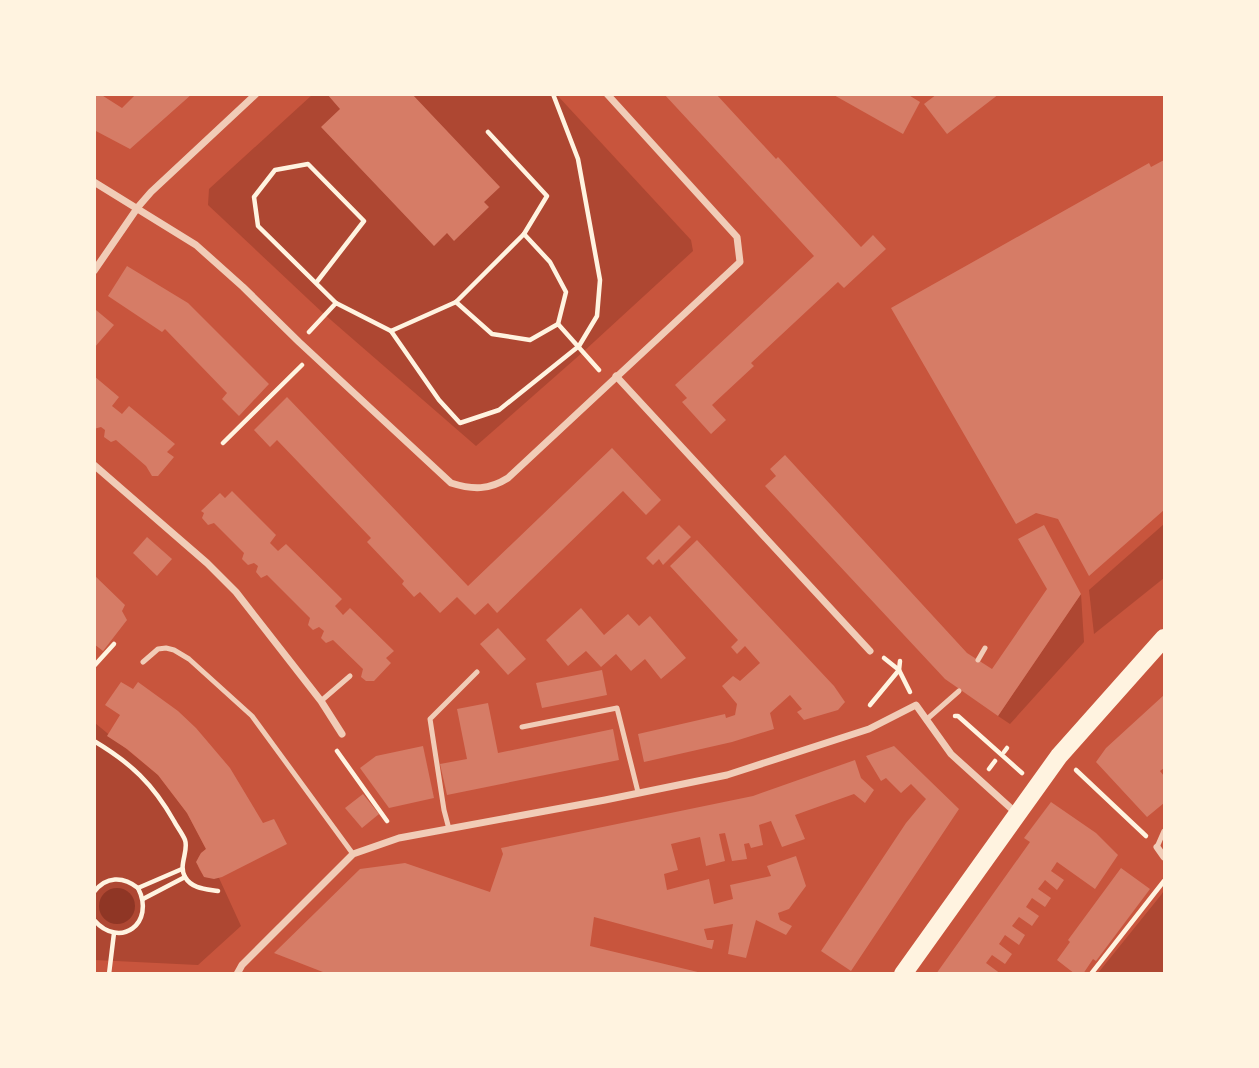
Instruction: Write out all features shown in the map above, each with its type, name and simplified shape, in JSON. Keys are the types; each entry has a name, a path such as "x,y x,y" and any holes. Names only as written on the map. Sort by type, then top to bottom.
{"main road":[{"path":"903,974 1059,756 1164,638"}],"street":[{"path":"94,271 138,207 153,190 256,94"},
{"path":"94,182 196,245 451,483 481,489 496,486 508,478 740,262 737,237 607,94"},
{"path":"616,376 870,651"},
{"path":"94,465 207,563 236,592 321,701 342,734"},
{"path":"237,974 242,965 353,854 399,838 727,775 869,729 916,705 951,754 1016,813"},
{"path":"1157,848 1164,857"}],"lane":[{"path":"978,660 985,648"},
{"path":"144,662 159,649 174,650 189,659 252,716 353,854"},
{"path":"449,829 430,719 477,672"},
{"path":"321,701 350,676"},
{"path":"926,720 959,691"},
{"path":"522,727 617,708 638,792"},
{"path":"1157,848 1164,831"}],"path":[{"path":"316,283 364,221 308,164 275,170 254,197 258,226 336,303 391,331 439,400 460,422 499,410 579,346 597,316 600,280 578,159 553,94"},
{"path":"391,331 456,302 524,233 547,196 488,132"},
{"path":"456,302 492,334 530,340 558,324 566,292 550,262 524,233"},
{"path":"324,314 336,303"},
{"path":"558,324 610,382"},
{"path":"223,443 312,355"},
{"path":"94,666 114,644"},
{"path":"870,705 899,670 900,661"},
{"path":"926,720 958,716 1037,786"},
{"path":"94,741 127,762 148,782 161,801 186,842 182,869 185,877 198,888 218,891"},
{"path":"334,746 387,821"},
{"path":"1059,756 1118,807 1157,848"},
{"path":"138,888 182,869"},
{"path":"143,899 185,877"},
{"path":"94,892 102,884 118,879 126,880 138,888 144,909 139,922 128,931 114,933 94,920"},
{"path":"1091,974 1164,881"},
{"path":"109,974 114,933"}],"shaded area":[{"path":"312,95 557,95 691,240 693,251 476,446 324,314 208,205 209,189"},
{"path":"1164,524 1164,578 1094,634 1089,590"},
{"path":"1081,594 1084,642 1010,724 998,716"},
{"path":"95,723 158,775 187,813 206,849 198,859 199,870 205,877 219,878 241,926 198,965 95,960"},
{"path":"117,888 129,894 135,906 129,918 117,924 105,918 99,906 105,894"},
{"path":"1163,892 1164,973 1098,973 1161,895"}],"building":[{"path":"94,94 100,94 122,108 136,94 192,94 130,149 94,130"},
{"path":"327,94 412,94 500,187 484,202 489,207 454,241 447,233 434,246 321,127 340,109"},
{"path":"664,94 716,94 861,247 873,235 886,249 844,288 838,282 751,363 754,366 712,405 726,420 711,434 682,402 687,398 675,385 814,256"},
{"path":"832,94 907,94 920,102 903,134"},
{"path":"937,94 999,94 947,134 924,104"},
{"path":"1164,160 1164,510 1089,576 1058,519 1036,513 1016,524 891,308 1149,163 1151,167"},
{"path":"127,266 188,303 269,384 239,416 222,399 227,393 165,329 162,332 108,296"},
{"path":"94,311 114,325 94,348"},
{"path":"94,376 119,397 112,406 122,414 129,406 175,444 167,452 174,457 158,476 152,476 146,466 116,440 111,442 104,437 105,430 101,427 94,429"},
{"path":"287,397 468,586 612,448 661,500 646,515 623,491 497,613 488,603 475,615 457,597 440,613 420,592 414,597 402,584 404,581 367,542 371,538 277,440 270,447 254,430"},
{"path":"785,455 967,653 992,669 1047,589 1018,539 1044,525 1081,594 998,716 945,679 765,486 776,476 770,469"},
{"path":"232,491 276,535 270,543 278,551 286,544 342,599 335,606 343,615 350,608 394,651 386,658 391,663 374,681 366,681 361,677 363,669 333,640 326,643 321,638 324,631 319,627 313,630 308,625 310,618 267,575 261,578 256,572 258,566 254,563 248,565 242,559 244,553 214,523 208,525 202,518 204,513 201,511 220,493 225,498"},
{"path":"679,525 691,537 663,565 659,559 653,565 646,558"},
{"path":"147,537 172,559 157,576 133,553"},
{"path":"697,540 834,686 845,702 838,710 804,720 797,712 802,709 790,695 770,713 774,729 732,742 644,762 638,734 725,714 726,718 735,715 737,704 722,686 733,676 740,681 760,663 745,646 737,654 731,647 738,640 670,566"},
{"path":"94,575 125,605 122,611 127,620 103,651 94,644"},
{"path":"581,608 604,635 628,614 639,626 650,616 686,658 661,679 645,659 631,671 616,654 601,667 586,651 568,666 546,640"},
{"path":"498,628 526,659 508,675 480,644"},
{"path":"602,670 607,695 542,708 536,683"},
{"path":"121,682 133,689 138,682 178,711 196,728 230,768 263,823 274,819 287,844 222,877 204,877 196,862 206,849 187,813 158,775 107,736 120,715 105,705"},
{"path":"1164,695 1164,768 1160,771 1164,776 1164,803 1147,817 1096,762 1106,748"},
{"path":"488,703 498,753 613,729 619,760 447,795 440,764 467,759 457,709"},
{"path":"423,746 434,798 389,808 360,768 376,756"},
{"path":"894,746 959,809 851,971 821,951 906,823 926,799 911,784 901,793 886,778 881,781 866,756"},
{"path":"855,760 861,778 874,790 865,803 854,794 795,815 805,839 782,847 771,821 759,825 763,845 751,848 749,843 744,844 747,859 732,861 725,833 719,834 725,861 706,866 700,837 671,844 678,870 664,874 667,890 709,879 714,904 733,899 730,885 771,876 767,866 796,856 806,886 789,909 778,913 780,920 792,926 786,935 756,920 746,958 728,954 733,924 704,929 707,940 714,940 712,949 594,917 590,946 706,974 328,974 274,953 360,869 405,863 490,892 503,854 501,848 753,796"},
{"path":"363,794 379,814 362,828 345,808"},
{"path":"1051,802 1096,833 1118,855 1095,889 1057,862 1051,871 1064,880 1057,890 1045,880 1038,889 1051,898 1045,907 1032,898 1026,907 1039,916 1032,926 1019,917 1012,926 1025,935 1019,945 1005,935 999,944 1012,954 1005,964 992,955 986,963 1001,974 936,974 1030,842 1024,838"},
{"path":"1121,868 1150,889 1096,961 1093,959 1083,974 1075,974 1057,960 1070,942 1068,940"}]}
